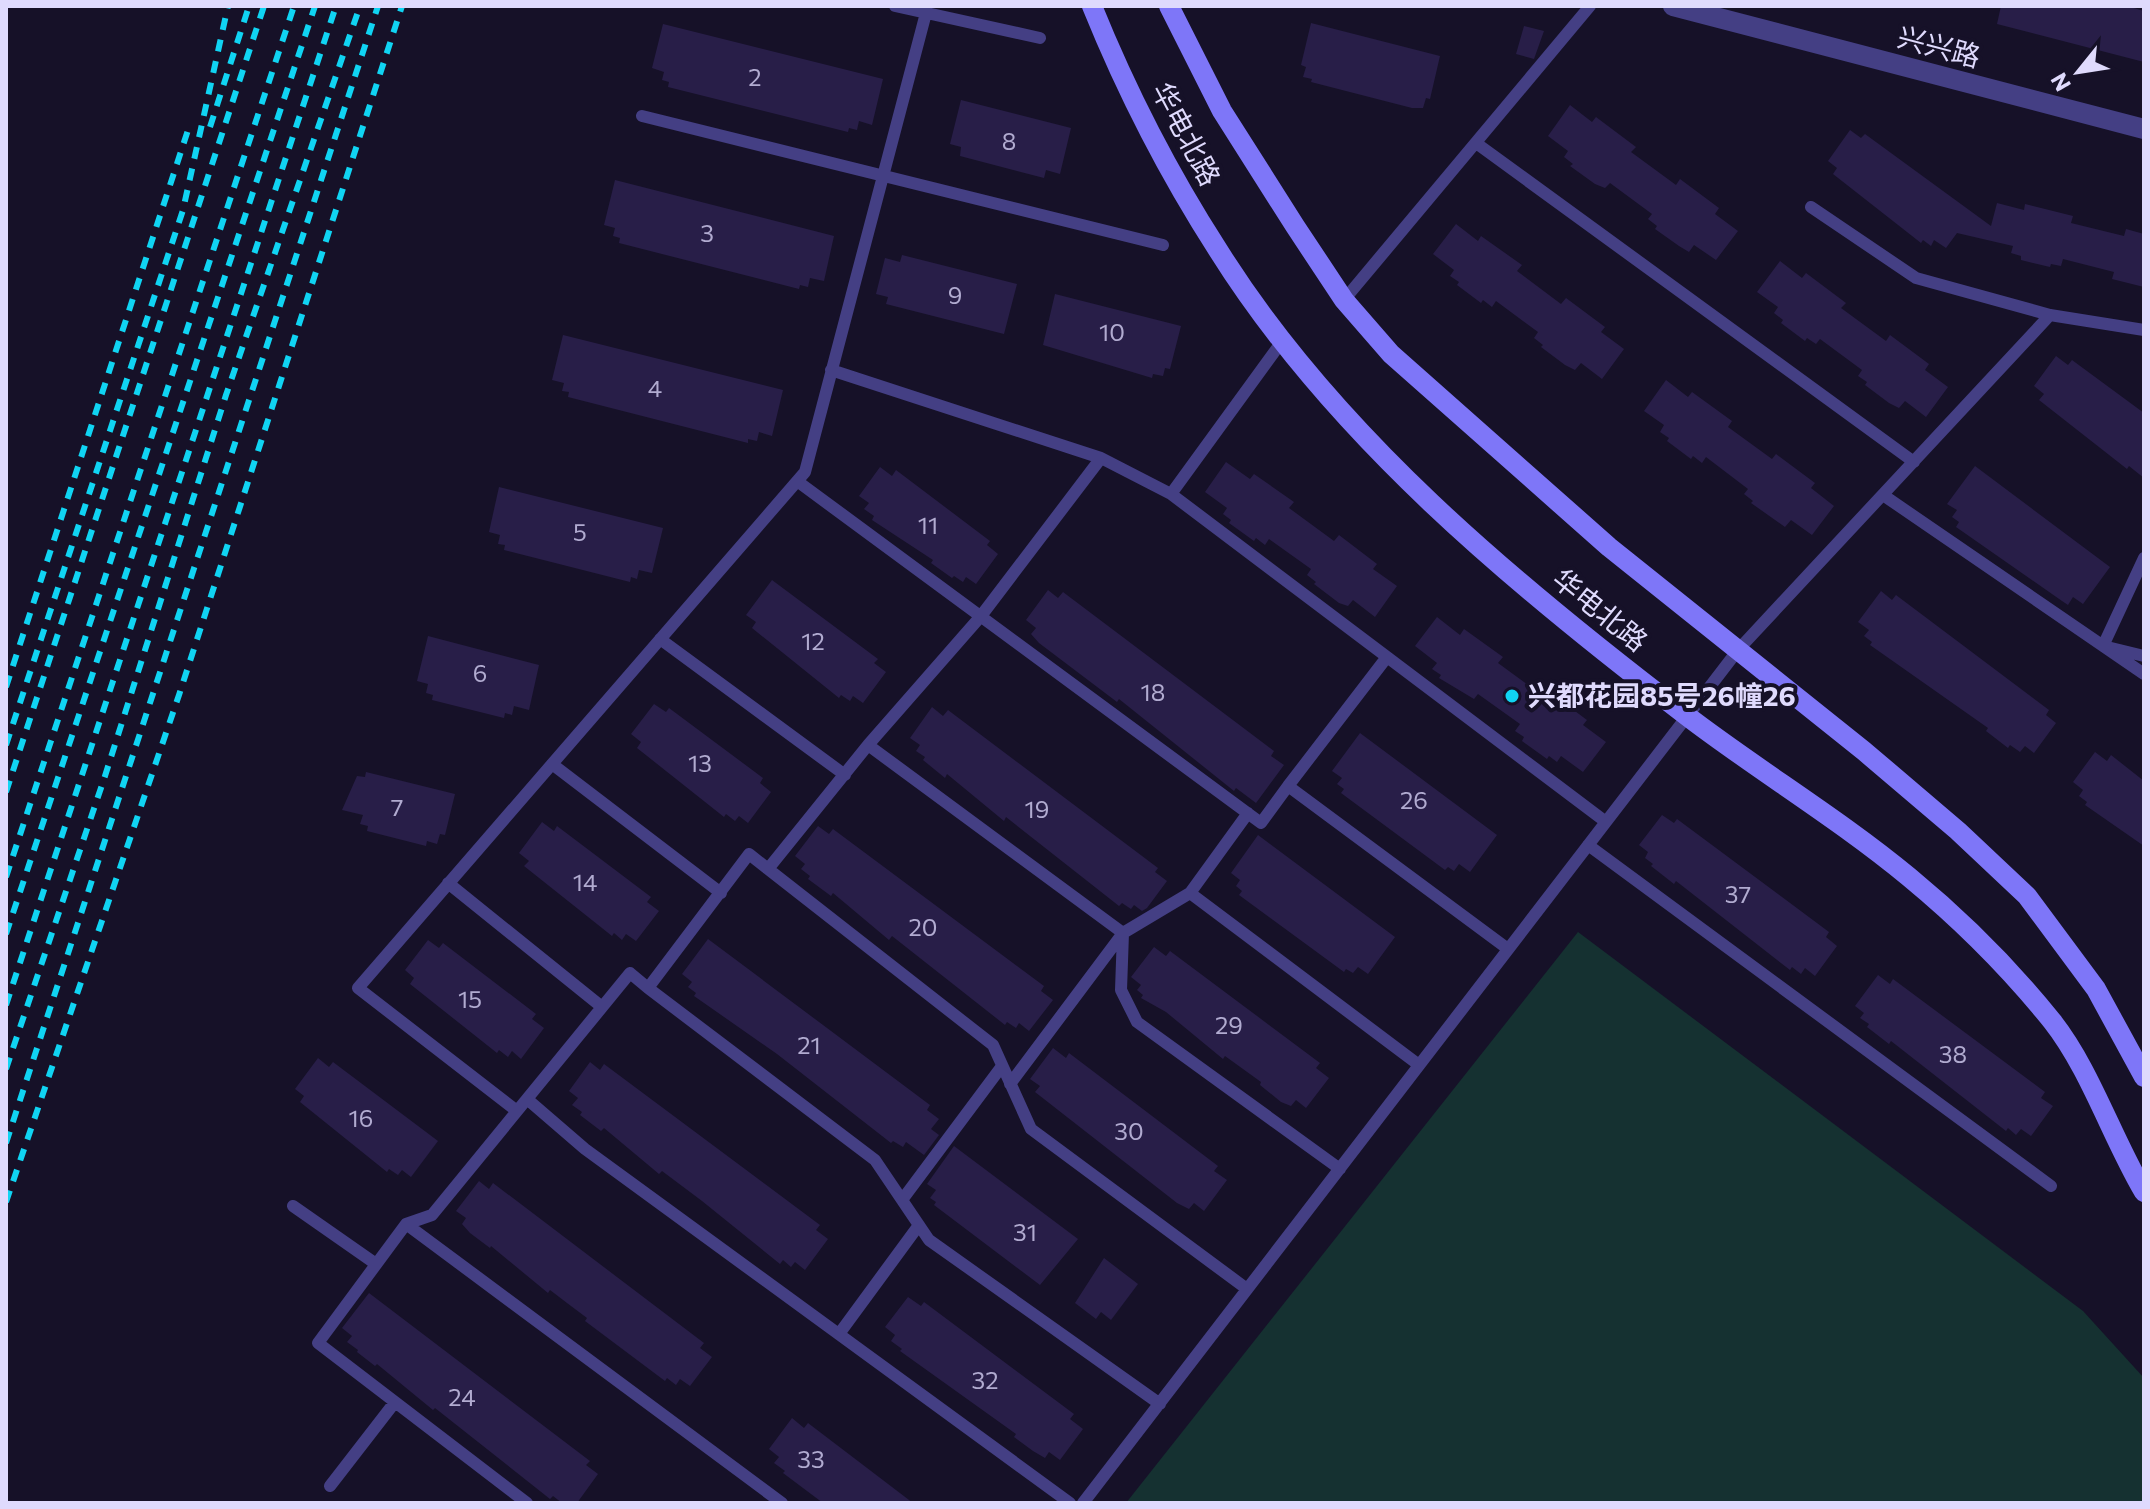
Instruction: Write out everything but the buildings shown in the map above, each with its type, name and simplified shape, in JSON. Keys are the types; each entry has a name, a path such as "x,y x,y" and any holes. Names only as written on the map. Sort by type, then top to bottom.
{"main road":[{"name":"华电北路","path":"1092,6 1156,142 1211,238 1283,340 1374,446 1475,544 1686,715 1910,878 1982,945 2053,1023 2144,1192"},
{"name":"华电北路","path":"1169,6 1222,111 1344,300 1391,354 1493,448 1946,821 2027,896 2096,989 2144,1077"}],"street":[{"name":"兴兴路","path":"1673,6 2144,129"}],"lane":[{"path":"895,6 1040,38"},
{"path":"1344,300 1590,6"},
{"path":"517,1111 358,988 805,472 926,13"},
{"path":"642,116 1163,245"},
{"path":"1476,143 1914,462"},
{"path":"1811,207 1916,278 2050,315 2144,330"},
{"path":"1083,1503 1738,650 2050,315"},
{"path":"1171,494 1283,340"},
{"path":"831,370 1101,458 1171,494 1606,822"},
{"path":"768,869 868,745 981,616 1101,458"},
{"path":"797,481 1261,823 1387,657"},
{"path":"1883,495 2144,674"},
{"path":"2103,646 2144,558"},
{"path":"660,639 845,775"},
{"path":"2103,646 2144,656"},
{"path":"868,745 1123,933"},
{"path":"552,764 721,893"},
{"path":"1288,786 1508,949"},
{"path":"1010,1084 1123,933 1190,893 1248,813"},
{"path":"1588,845 2051,1186"},
{"path":"648,988 749,854 993,1045 1031,1129 1247,1289"},
{"path":"448,883 602,1007"},
{"path":"1190,893 1419,1065"},
{"path":"1123,933 1121,990 1137,1022 1340,1169"},
{"path":"527,1503 318,1343 406,1224 432,1215 630,973 875,1160 929,1240 1160,1404"},
{"path":"902,1200 1002,1066"},
{"path":"527,1099 585,1149 1070,1503"},
{"path":"293,1206 376,1264"},
{"path":"406,1224 782,1503"},
{"path":"839,1334 919,1225"},
{"path":"330,1486 395,1402"}],"green space":[{"path":"1578,932 2083,1311 2144,1378 2144,1503 1126,1503"}],"railway":[{"path":"6,745 183,210 228,6"},
{"path":"210,127 249,6"},
{"path":"6,792 264,6"},
{"path":"6,877 294,6"},
{"path":"6,934 315,6"},
{"path":"6,1005 336,6"},
{"path":"6,1069 105,776 226,395 360,6"},
{"path":"6,1143 378,6"},
{"path":"6,1202 179,695 402,6"},
{"path":"6,687 189,127"}],"place":[{"name":"兴都花园85号26幢26","path":"1512,696"}]}
